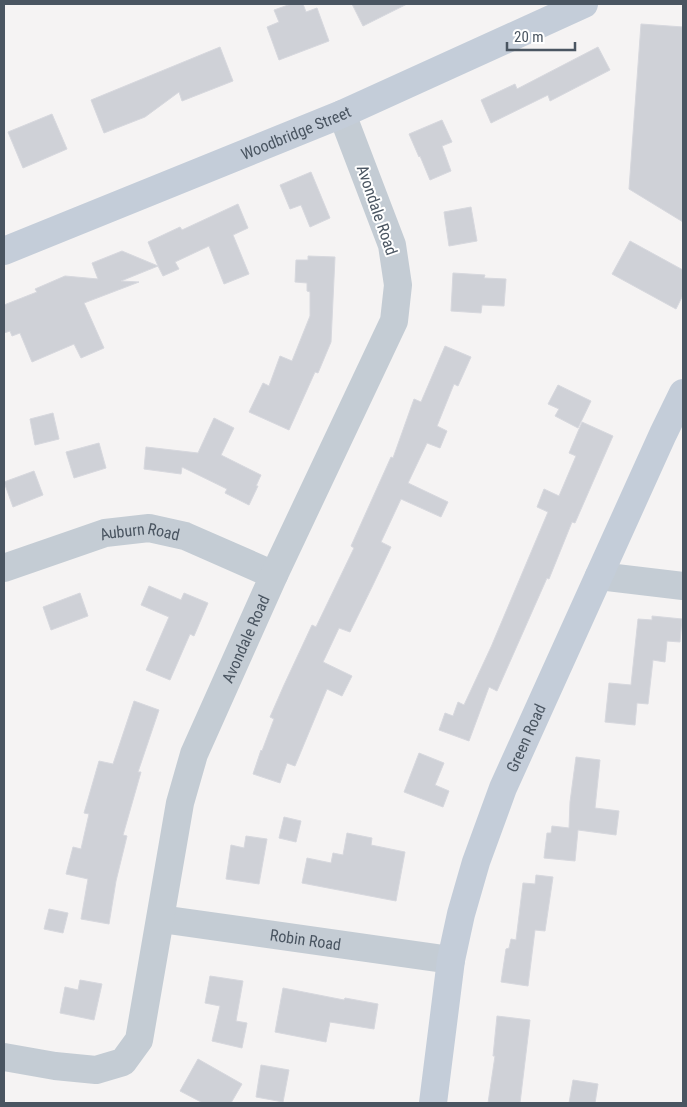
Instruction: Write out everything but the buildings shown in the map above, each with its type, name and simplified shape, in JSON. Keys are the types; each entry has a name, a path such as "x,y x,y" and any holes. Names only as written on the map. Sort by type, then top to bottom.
{"street":[{"name":"Woodbridge Street","path":"4,252 342,114 584,4"},
{"name":"Avondale Road","path":"4,1057 55,1066 96,1070 123,1062 139,1040 180,803 194,754 274,574 394,321 398,285 392,245 342,114"},
{"name":"Green Road","path":"433,1103 451,960 461,914 476,862 503,788 683,393"},
{"name":"Auburn Road","path":"4,568 106,533 149,528 185,536 274,574"},
{"path":"599,576 683,586"},
{"name":"Robin Road","path":"161,918 451,960"}]}
